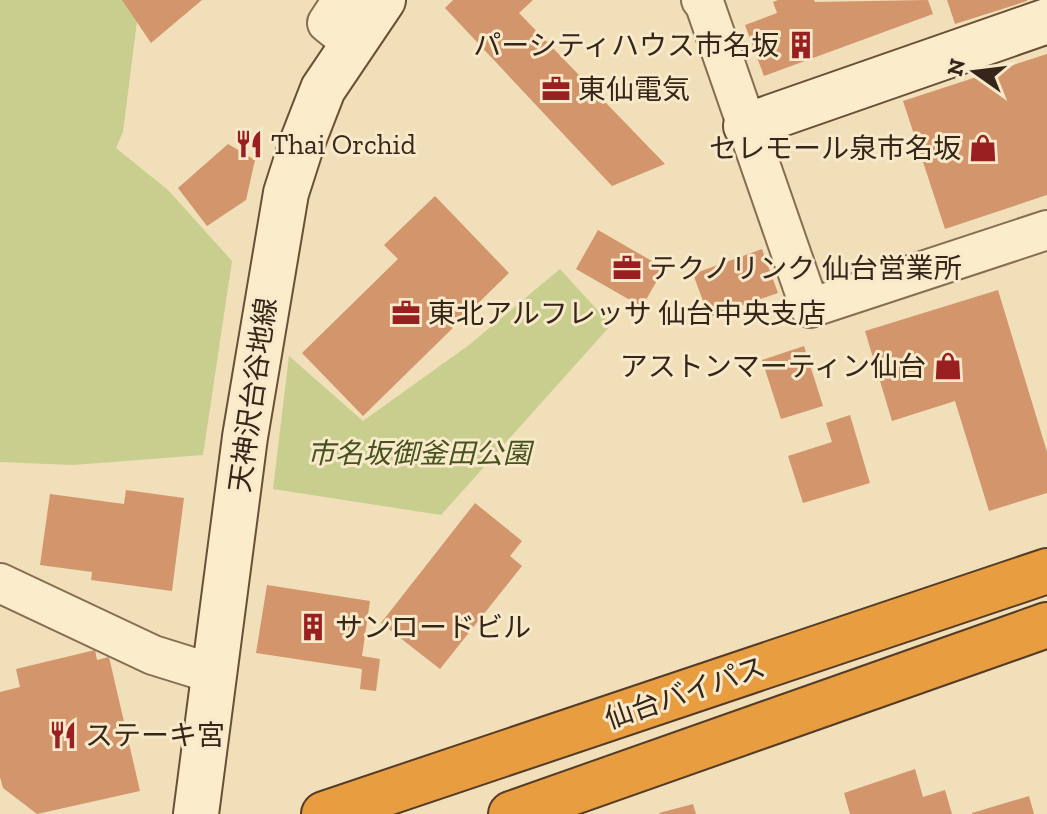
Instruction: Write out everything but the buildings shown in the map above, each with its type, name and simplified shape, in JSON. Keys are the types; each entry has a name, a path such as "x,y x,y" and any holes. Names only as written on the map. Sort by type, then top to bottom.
{"highway":[{"name":"仙台バイパス","path":"324,814 1047,571"},
{"name":"仙台バイパス","path":"511,814 1047,625"}],"street":[{"path":"342,0 327,23 353,44"},
{"name":"天神沢台谷地線","path":"196,814 245,437 286,193 323,89 383,0"},
{"path":"705,2 810,308 1047,230"},
{"path":"746,126 1047,21"},
{"path":"0,583 153,655 214,674"}],"green space":[{"path":"0,0 137,0 139,5 123,132 116,148 168,190 232,261 203,455 73,465 0,462"},
{"name":"市名坂御釜田公園","path":"560,269 611,325 441,515 273,489 289,356 363,421 469,345"}],"place":[{"name":"パーシティハウス市名坂","path":"801,45"},
{"name":"東仙電気","path":"556,89"},
{"name":"Thai Orchid","path":"249,144"},
{"name":"セレモール泉市名坂","path":"983,148"},
{"name":"テクノリンク 仙台営業所","path":"627,268"},
{"name":"東北アルフレッサ 仙台中央支店","path":"406,313"},
{"name":"アストンマーティン仙台","path":"948,366"},
{"name":"サンロードビル","path":"313,627"},
{"name":"ステーキ宮","path":"63,735"}]}
